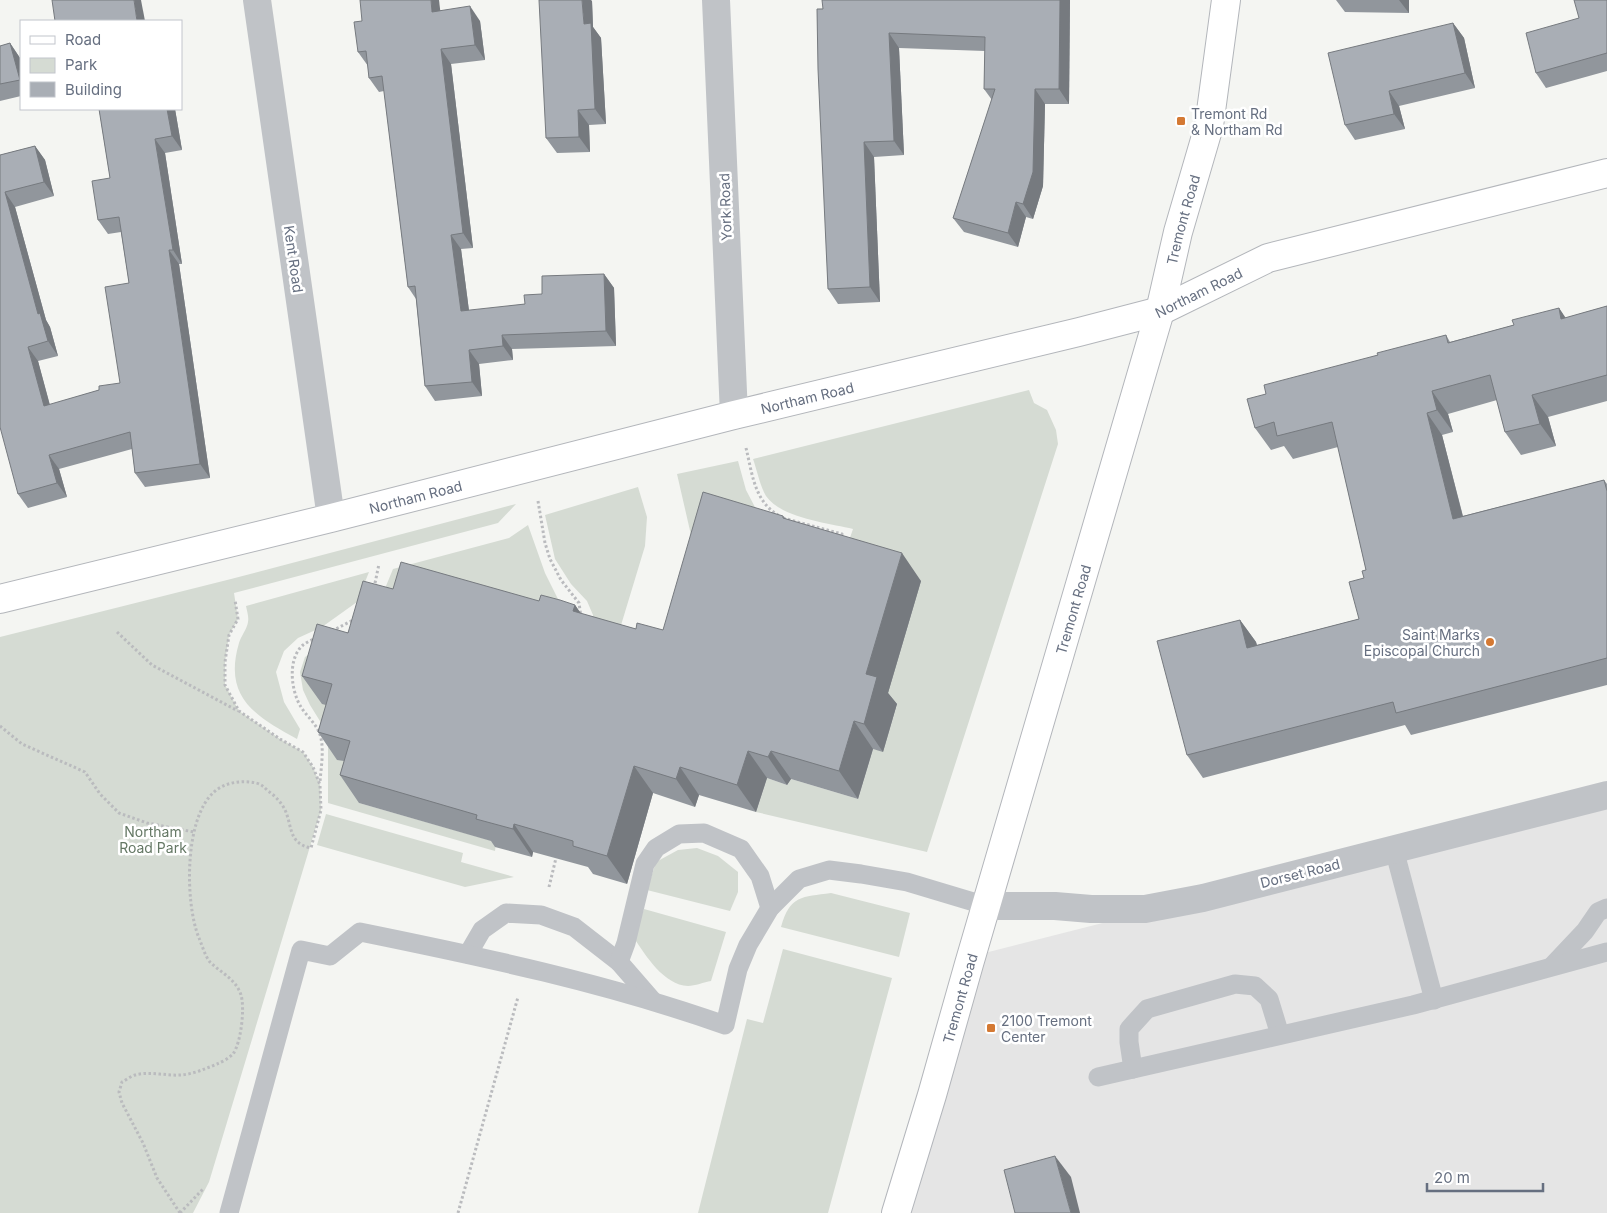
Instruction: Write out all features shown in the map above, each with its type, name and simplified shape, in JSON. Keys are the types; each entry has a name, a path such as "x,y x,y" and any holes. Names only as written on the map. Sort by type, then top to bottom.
{"street":[{"name":"Kent Road","path":"257,0 331,518"},
{"name":"York Road","path":"716,0 734,415"},
{"name":"Tremont Road","path":"896,1213 1160,311 1178,232 1209,126 1226,0"},
{"name":"Northam Road","path":"0,600 734,415 1160,311 1268,258 1607,173"},
{"name":"Dorset Road","path":"986,906 1145,909 1203,898 1607,795"}],"lane":[{"path":"619,962 626,943 645,864 656,848 679,834 704,833 741,849 760,876 770,908"},
{"path":"1394,849 1434,1000"},
{"path":"229,1213 301,950 330,956 360,932 468,954 652,1000 725,1025 738,969 748,945 770,908 799,879 829,870 861,874 906,882 986,906"},
{"path":"1551,967 1586,931 1598,912 1607,908"},
{"path":"468,954 482,930 506,913 542,915 574,927 619,962 652,1000"},
{"path":"1098,1077 1434,1000 1607,952"},
{"path":"1133,1069 1129,1029 1147,1009 1235,984 1255,986 1269,1000 1280,1035"}],"path":[{"path":"746,448 756,490 765,504 784,518 842,534 840,543"},
{"path":"537,499 550,559 562,580 579,603 581,609 580,622"},
{"path":"372,592 379,564"},
{"path":"235,600 238,619 229,635 225,662 225,685 239,711"},
{"path":"327,632 356,618 360,612"},
{"path":"117,632 152,665 239,711 280,740 302,752 313,768 320,785"},
{"path":"209,1182 180,1213 158,1178 143,1142 122,1103 119,1092 122,1082 134,1075 150,1073 182,1075 201,1071 233,1054 243,1014 241,994 234,982 209,960 198,936 190,904 189,869 194,832 201,809 214,792 231,783 246,781 260,783 272,794 283,807 293,837 301,846 311,848 322,810 320,785 322,748 319,732 300,705 293,691 292,675 294,660 302,646 320,635"},
{"path":"0,726 22,744 85,772 100,794 119,813 147,823 194,832"},
{"path":"542,915 556,858"},
{"path":"458,1213 526,968"}],"shaded area":[{"path":"1607,795 1607,1213 897,1213 969,957"}],"green space":[{"path":"1029,390 1034,403 1047,410 1056,430 1058,444 927,852 756,812 767,778 787,785 791,779 858,799 873,749 883,751 897,705 886,701 843,558 853,529 818,522 782,510 766,496 753,459"},
{"path":"738,461 746,490 757,511 691,535 677,474"},
{"path":"638,487 647,517 645,546 615,645 594,632 593,615 587,601 571,584 555,559 545,515"},
{"name":"Northam Road Park","path":"516,504 498,523 234,593 238,619 229,635 225,662 225,685 239,711 303,752 313,767 320,785 321,810 209,1182 193,1213 0,1213 0,637"},
{"path":"528,525 545,573 563,609 351,712 369,769 359,803 496,842 495,851 328,803 328,734 303,690 300,672 305,657 323,645 347,635 379,603 393,569 509,538"},
{"path":"369,572 357,602 322,627 298,638 284,651 276,672 284,702 300,729 297,739 256,713 246,703 239,691 235,678 235,662 239,643 248,622 246,606"},
{"path":"326,814 463,853 461,862 514,877 465,887 317,845"},
{"path":"697,848 718,856 738,872 738,892 730,911 647,890 656,862 678,850"},
{"path":"831,893 910,913 899,957 781,927 793,903 805,897"},
{"path":"644,909 726,932 711,981 691,986 679,984 671,981 656,968 634,938"},
{"path":"783,949 892,978 828,1213 698,1213 747,1019 763,1023"}],"building":[{"path":"52,0 134,0 137,20 55,20"},
{"path":"360,0 431,0 432,12 470,6 475,45 441,49 463,233 451,235 461,311 525,304 524,295 542,294 542,276 604,274 606,331 502,335 503,346 469,350 472,382 425,386 415,286 408,287 382,76 369,78 366,51 358,52 354,22 362,21"},
{"path":"539,0 582,0 584,24 591,23 595,109 578,110 579,137 546,138"},
{"path":"822,0 1060,0 1059,89 1035,89 1033,172 1023,204 1016,202 1008,233 953,218 995,89 984,89 985,37 889,33 894,141 864,142 870,287 828,289 818,69 817,9 823,9"},
{"path":"1574,0 1607,0 1607,53 1536,73 1526,33 1579,18"},
{"path":"1453,23 1465,73 1389,91 1394,114 1345,125 1328,53"},
{"path":"10,43 20,80 0,84 0,46"},
{"path":"99,110 167,110 172,136 155,139 173,250 169,250 200,464 135,473 130,432 49,455 57,483 18,494 0,427 0,155 35,146 44,182 5,192 38,314 40,313 48,341 28,347 44,406 99,390 99,386 120,383 105,287 129,283 119,217 98,220 92,181 110,178"},
{"path":"1607,306 1607,375 1532,395 1540,424 1505,432 1490,375 1432,391 1437,410 1427,413 1453,519 1604,480 1607,491 1607,658 1396,713 1393,702 1187,755 1157,641 1240,620 1247,648 1359,619 1349,582 1364,578 1362,571 1366,570 1332,422 1277,436 1274,422 1255,428 1247,399 1266,394 1264,385 1446,335 1448,343 1514,325 1512,320 1559,308 1561,319"},
{"path":"703,492 902,553 866,674 877,677 864,724 854,721 839,771 771,751 768,757 748,751 737,785 680,767 676,779 634,766 607,856 573,846 573,841 514,824 513,829 476,819 477,815 340,775 350,741 318,732 332,684 302,676 317,624 348,633 363,581 393,589 401,562 539,601 541,595 560,600 575,605 573,611 636,629 637,623 663,630"},
{"path":"1055,1156 1071,1213 1015,1213 1004,1170"}],"place":[{"name":"Tremont Rd & Northam Rd","path":"1181,121"},
{"name":"Saint Marks Episcopal Church","path":"1490,642"},
{"name":"2100 Tremont Center","path":"991,1028"}]}
